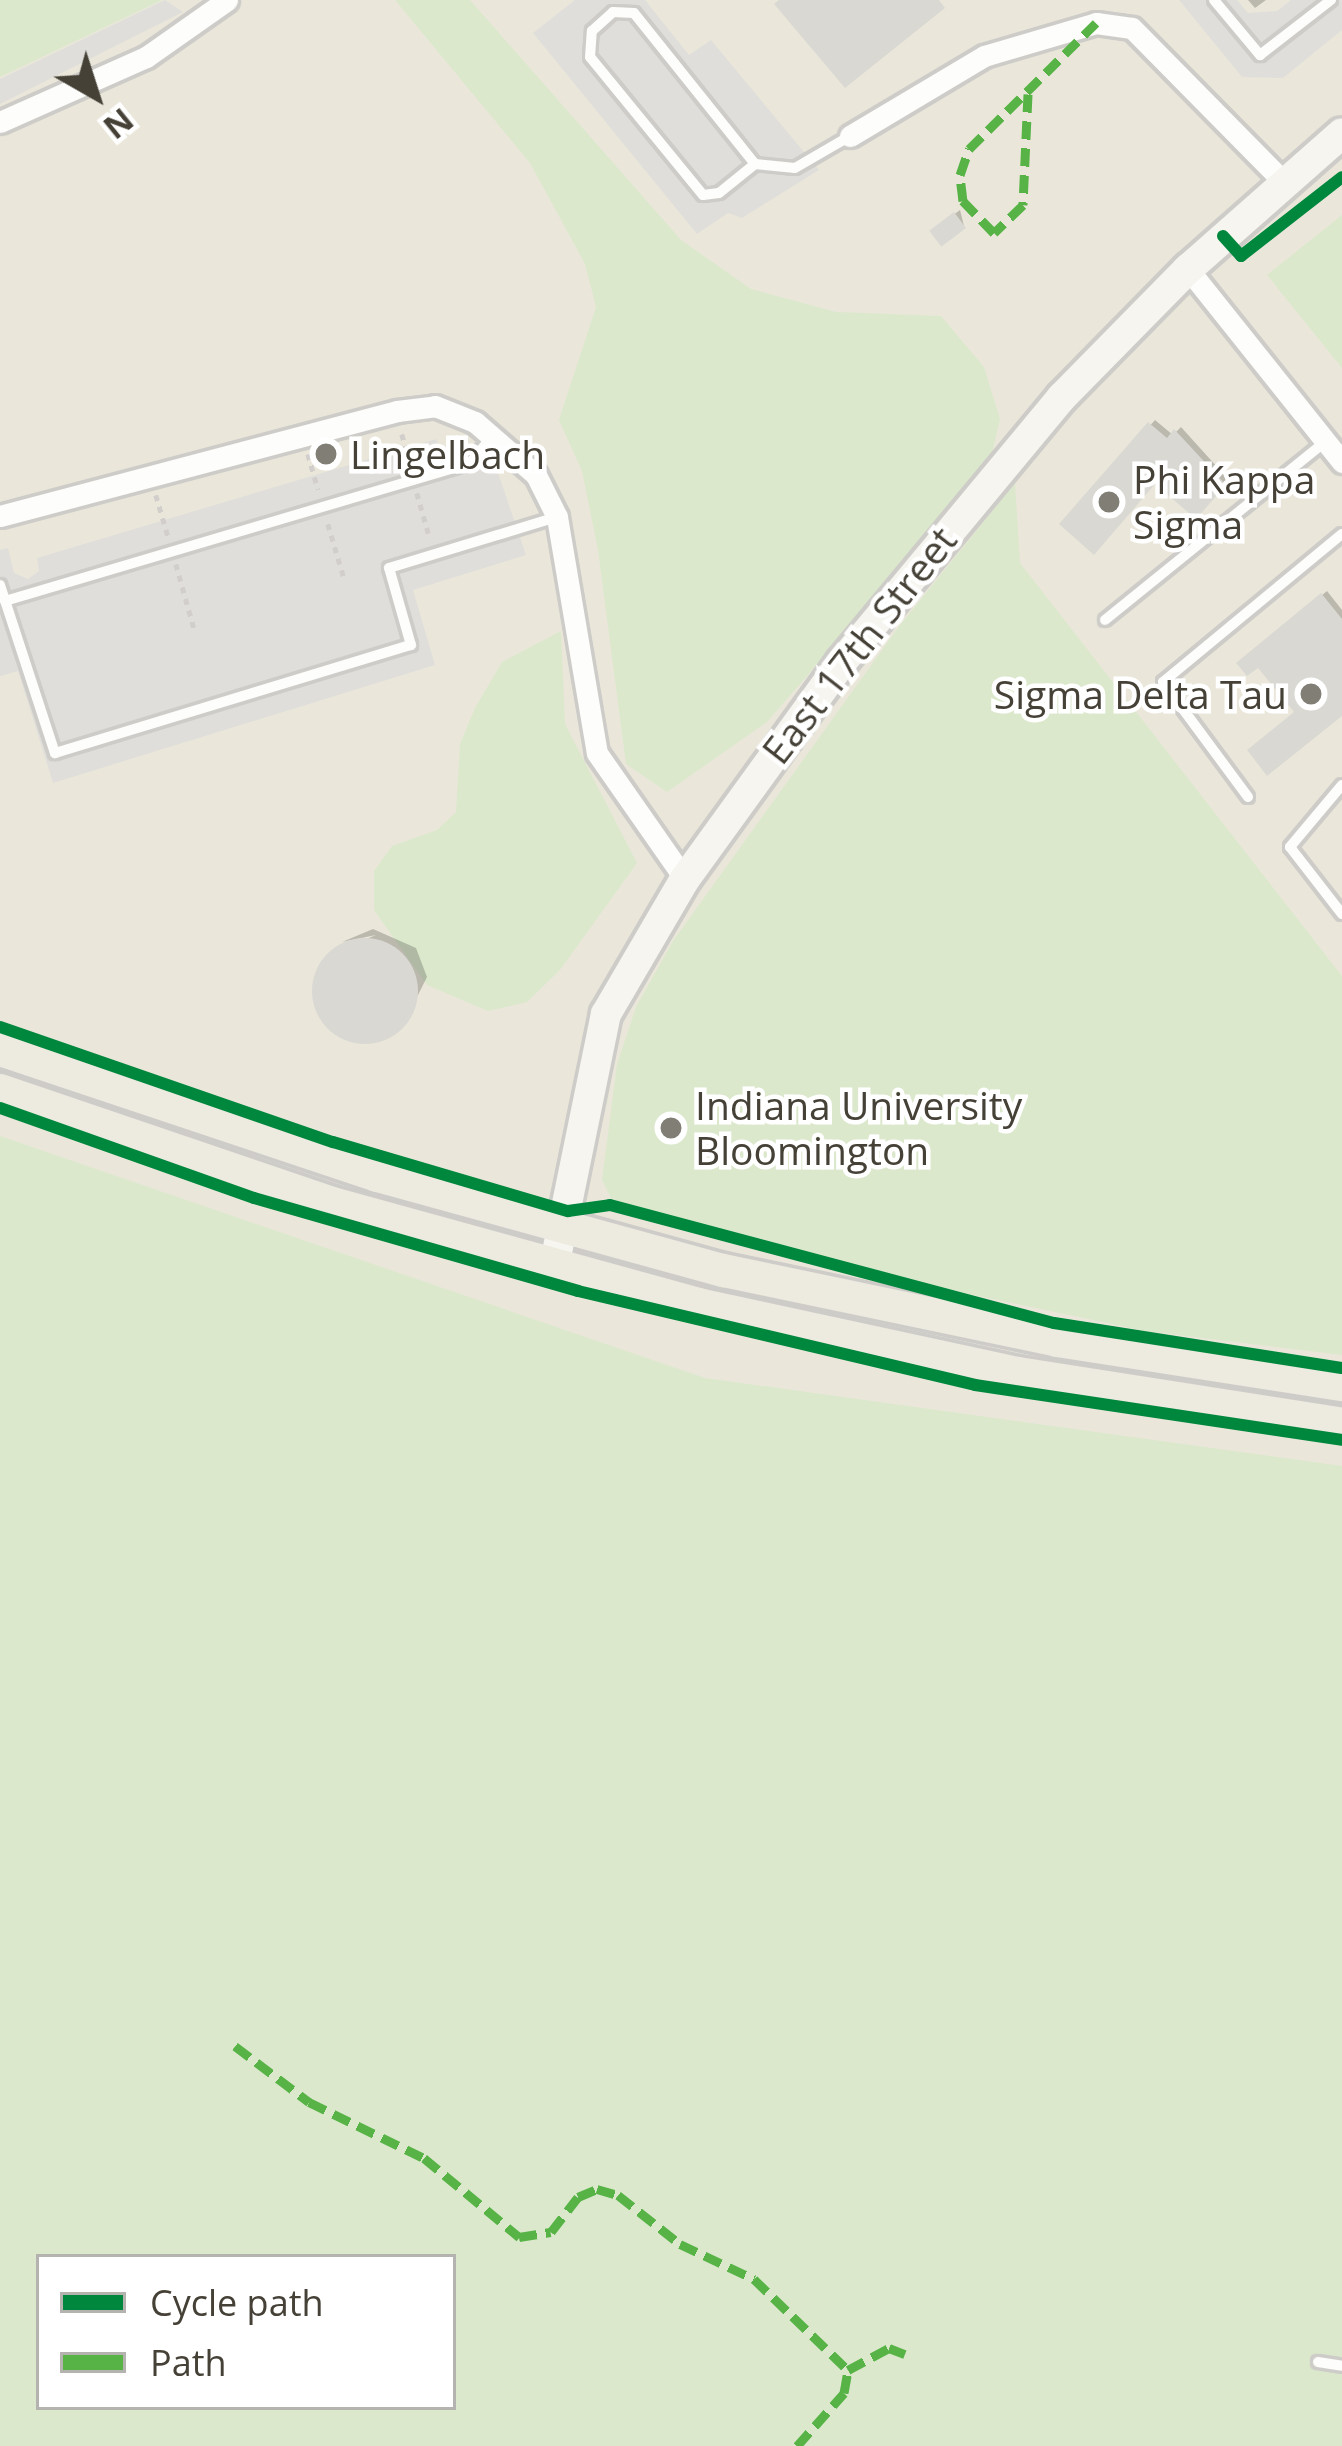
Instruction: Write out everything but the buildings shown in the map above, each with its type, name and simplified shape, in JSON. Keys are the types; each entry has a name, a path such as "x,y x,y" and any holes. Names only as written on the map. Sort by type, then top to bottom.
{"highway":[{"path":"0,1048 287,1148 561,1227 974,1324 1342,1384"},
{"path":"0,1090 202,1162 554,1267 950,1360 1342,1424"}],"main road":[{"name":"East 17th Street","path":"554,1267 607,1014 685,879 958,517 1188,269 1282,181 1342,133"}],"street":[{"path":"0,122 146,57 227,0"},
{"path":"850,136 984,56 1096,23 1132,28 1282,181"},
{"path":"1188,269 1342,462"},
{"path":"0,516 397,412 435,406 494,435 536,475 556,517 597,753 685,879"}],"lane":[{"path":"1214,0 1260,55 1331,0"},
{"path":"755,164 634,13 614,12 592,31 590,58 703,195 719,193 755,164 795,168 850,136"},
{"path":"5,601 470,464 494,435"},
{"path":"1105,620 1326,441"},
{"path":"0,585 55,753 410,645 389,568 556,517"},
{"path":"1248,797 1163,682 1183,657 1342,534"},
{"path":"1342,785 1290,848 1342,914"},
{"path":"1318,2362 1342,2366"}],"shaded area":[{"name":"Indiana University Bloomington","path":"0,0 1342,0 1342,2446 0,2446"},
{"path":"165,0 183,12 0,104 0,79"},
{"path":"575,0 645,0 689,55 711,40 819,170 742,218 728,213 697,234 533,33"},
{"path":"1179,0 1237,0 1248,13 1277,11 1291,0 1342,0 1342,30 1283,78 1242,77"},
{"path":"436,439 443,451 496,467 526,555 413,590 435,665 53,783 18,671 0,676 0,550 8,548 14,573 28,579 39,571 37,558"}],"green space":[{"path":"0,0 162,0 0,77"},
{"path":"395,0 470,0 681,240 751,289 836,312 941,316 984,367 1000,419 989,466 767,722 667,792 626,764 598,550 582,471 559,420 596,307 585,264 530,163"},
{"path":"1342,215 1342,368 1267,275"},
{"path":"1015,483 1020,563 1342,976 1342,1355 1145,1331 889,1277 637,1212 611,1198 602,1180 617,1064 636,1007 673,941 900,625"},
{"path":"561,631 565,724 637,863 560,970 527,1002 488,1011 427,985 374,910 374,871 392,846 437,830 456,812 460,744 475,708 502,662"},
{"path":"0,1136 705,1378 1342,1466 1342,2446 0,2446"}],"marked path":[{"path":"1028,94 1023,205 994,233 963,201 960,175 969,149 1096,23"},
{"path":"235,2046 309,2102 424,2158 519,2237 551,2232 578,2197 597,2189 618,2195 680,2244 754,2279 848,2370"},
{"path":"797,2446 844,2393 848,2370 889,2348 905,2354"}],"cycle path":[{"path":"1223,236 1241,256 1342,177"},
{"path":"0,1027 333,1142 568,1211 610,1205 1054,1323 1342,1368"},
{"path":"0,1108 254,1198 578,1291 975,1385 1342,1440"}],"place":[{"name":"Lingelbach","path":"326,454"},
{"name":"Phi Kappa Sigma","path":"1109,502"},
{"name":"Sigma Delta Tau","path":"1311,694"},
{"name":"Indiana University Bloomington","path":"671,1128"}]}
